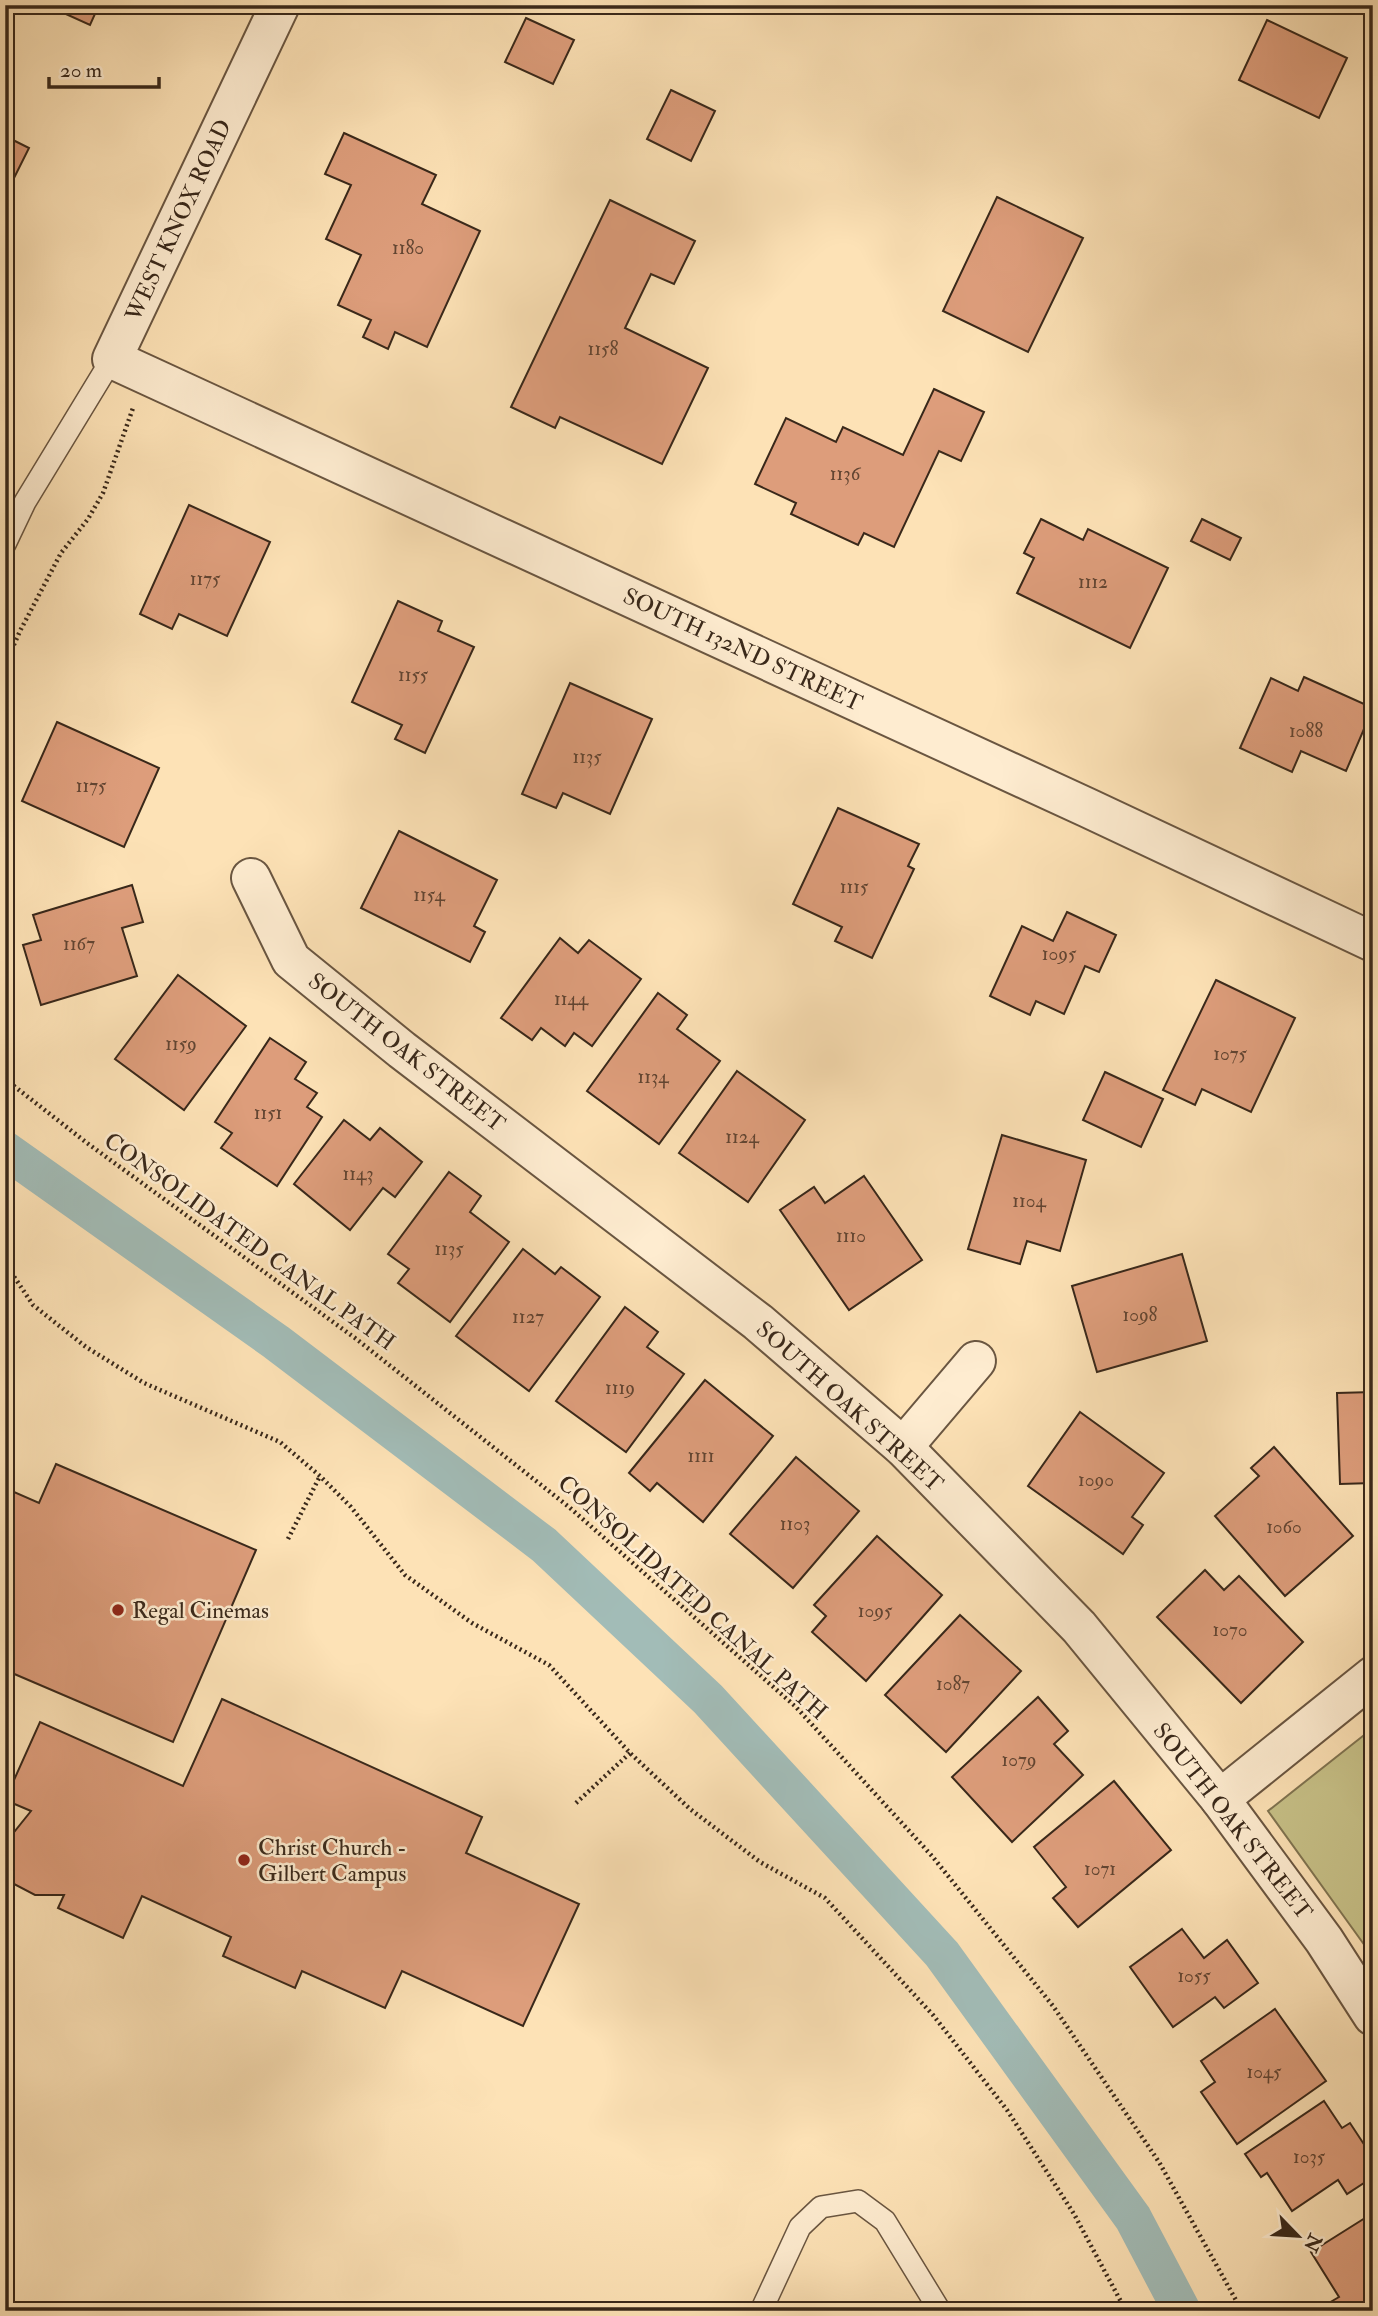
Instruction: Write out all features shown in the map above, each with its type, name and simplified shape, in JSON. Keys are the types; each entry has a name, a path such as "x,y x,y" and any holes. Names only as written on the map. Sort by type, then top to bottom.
{"street":[{"name":"WEST KNOX ROAD","path":"128,366 280,5"},
{"name":"SOUTH 132ND STREET","path":"128,366 1373,942"},
{"name":"SOUTH OAK STREET","path":"251,878 291,960 402,1050 758,1322 903,1447 1079,1627 1220,1800 1324,1940 1373,2016"},
{"path":"903,1447 976,1361"},
{"path":"1220,1800 1373,1676"}],"lane":[{"path":"5,544 25,502 128,366"},
{"path":"761,2311 800,2227 821,2207 858,2202 885,2221 940,2311"}],"path":[{"path":"5,665 61,553 88,519 103,493 128,366"},
{"name":"CONSOLIDATED CANAL PATH","path":"5,1079 87,1143 355,1338 559,1498 794,1706 932,1856 1053,2006 1159,2162 1242,2311"},
{"path":"5,1263 33,1305 86,1347 145,1383 280,1442 351,1507 405,1575 472,1623 549,1665 630,1753 690,1809 750,1854 825,1898 933,2015 1007,2110 1074,2214 1126,2311"},
{"path":"288,1539 320,1476"},
{"path":"576,1803 630,1753"}],"shaded area":[{"path":"1373,1728 1373,1957 1268,1811"}],"building":[{"path":"46,5 99,5 90,25"},
{"path":"526,18 574,40 553,84 505,62"},
{"path":"1267,20 1347,58 1319,118 1239,80"},
{"path":"671,90 715,111 691,161 647,139"},
{"path":"344,133 436,175 422,204 480,231 427,347 395,332 388,349 363,337 371,320 338,305 361,255 326,239 351,185 325,174"},
{"path":"5,136 29,148 5,196"},
{"path":"997,197 1083,238 1028,352 943,311"},
{"path":"610,200 695,241 674,284 651,274 625,328 708,368 662,464 560,417 555,428 511,407"},
{"path":"934,389 984,412 961,461 939,451 894,547 864,533 858,545 791,514 796,503 755,484 786,418 836,442 843,427 903,455"},
{"path":"189,505 270,542 227,636 179,614 172,629 140,614"},
{"path":"1041,519 1083,540 1088,529 1168,568 1130,648 1017,593 1034,558 1024,553"},
{"path":"1202,519 1241,538 1230,560 1191,541"},
{"path":"398,601 442,621 438,631 474,647 425,753 395,739 402,725 352,702"},
{"path":"1304,677 1373,708 1346,771 1301,751 1292,772 1240,748 1271,678 1298,691"},
{"path":"570,683 652,719 610,814 563,793 556,808 522,794"},
{"path":"57,722 159,768 124,847 22,801"},
{"path":"838,808 919,844 908,866 914,869 872,958 835,941 842,927 793,904"},
{"path":"399,831 497,880 474,926 485,932 470,962 361,908"},
{"path":"132,885 143,922 122,928 137,976 41,1005 23,945 41,940 33,915"},
{"path":"1067,912 1116,935 1099,972 1085,966 1064,1014 1036,1001 1030,1015 990,996 1022,926 1053,941"},
{"path":"560,938 578,953 589,940 641,979 592,1046 574,1033 565,1046 541,1028 532,1040 501,1018"},
{"path":"178,975 246,1026 184,1110 115,1059"},
{"path":"1216,980 1295,1018 1251,1112 1202,1089 1195,1105 1163,1090"},
{"path":"658,993 687,1015 677,1029 720,1061 659,1144 587,1091"},
{"path":"270,1038 306,1062 295,1079 317,1093 307,1107 322,1117 277,1186 221,1148 232,1133 215,1122"},
{"path":"737,1071 805,1120 748,1202 679,1153"},
{"path":"1105,1072 1163,1099 1141,1147 1083,1120"},
{"path":"344,1120 370,1140 380,1128 422,1162 395,1197 383,1188 350,1230 294,1184"},
{"path":"1002,1135 1086,1160 1060,1251 1027,1241 1020,1264 968,1249"},
{"path":"449,1172 481,1196 470,1212 509,1242 450,1322 398,1283 409,1269 388,1254"},
{"path":"864,1176 922,1260 849,1310 780,1210 814,1187 825,1203"},
{"path":"523,1249 555,1274 561,1267 600,1297 529,1391 456,1336"},
{"path":"1182,1254 1207,1341 1097,1372 1072,1286"},
{"path":"625,1307 658,1332 647,1347 684,1374 626,1452 556,1401"},
{"path":"705,1380 773,1436 703,1522 657,1483 650,1491 629,1473"},
{"path":"1373,1392 1373,1483 1340,1484 1337,1393"},
{"path":"1080,1412 1164,1473 1132,1517 1143,1525 1123,1554 1028,1486"},
{"path":"1274,1447 1353,1536 1285,1596 1215,1516 1259,1476 1251,1468"},
{"path":"796,1457 859,1511 793,1588 730,1534"},
{"name":"Regal Cinemas","path":"56,1464 256,1550 173,1742 5,1670 5,1488 39,1503"},
{"path":"877,1536 942,1595 866,1681 812,1632 826,1616 814,1605"},
{"path":"1205,1570 1224,1590 1239,1576 1303,1642 1241,1703 1157,1617"},
{"path":"960,1615 1021,1671 946,1752 885,1695"},
{"path":"1038,1697 1068,1731 1054,1744 1083,1775 1012,1842 952,1777"},
{"name":"Christ Church - Gilbert Campus","path":"222,1699 482,1817 466,1853 579,1904 523,2026 402,1971 385,2008 302,1971 295,1988 223,1956 231,1937 142,1896 123,1938 58,1908 64,1895 35,1895 14,1884 5,1866 5,1854 11,1836 31,1811 5,1800 40,1722 183,1786"},
{"path":"1114,1781 1171,1850 1078,1927 1053,1898 1066,1887 1034,1847"},
{"path":"1182,1929 1204,1958 1227,1940 1258,1983 1224,2008 1215,1997 1173,2027 1130,1967"},
{"path":"1275,2009 1326,2081 1237,2144 1201,2092 1215,2082 1201,2061"},
{"path":"1324,2101 1342,2128 1350,2123 1373,2158 1373,2177 1347,2194 1338,2180 1292,2211 1267,2173 1261,2177 1245,2154"},
{"path":"1373,2213 1373,2311 1331,2311 1327,2304 1339,2297 1311,2252"}],"waterway":[{"path":"5,1150 276,1342 544,1545 708,1699 942,1954 1133,2218 1182,2311"}],"place":[{"name":"Regal Cinemas","path":"118,1610"},
{"name":"Christ Church - Gilbert Campus","path":"244,1860"}]}
